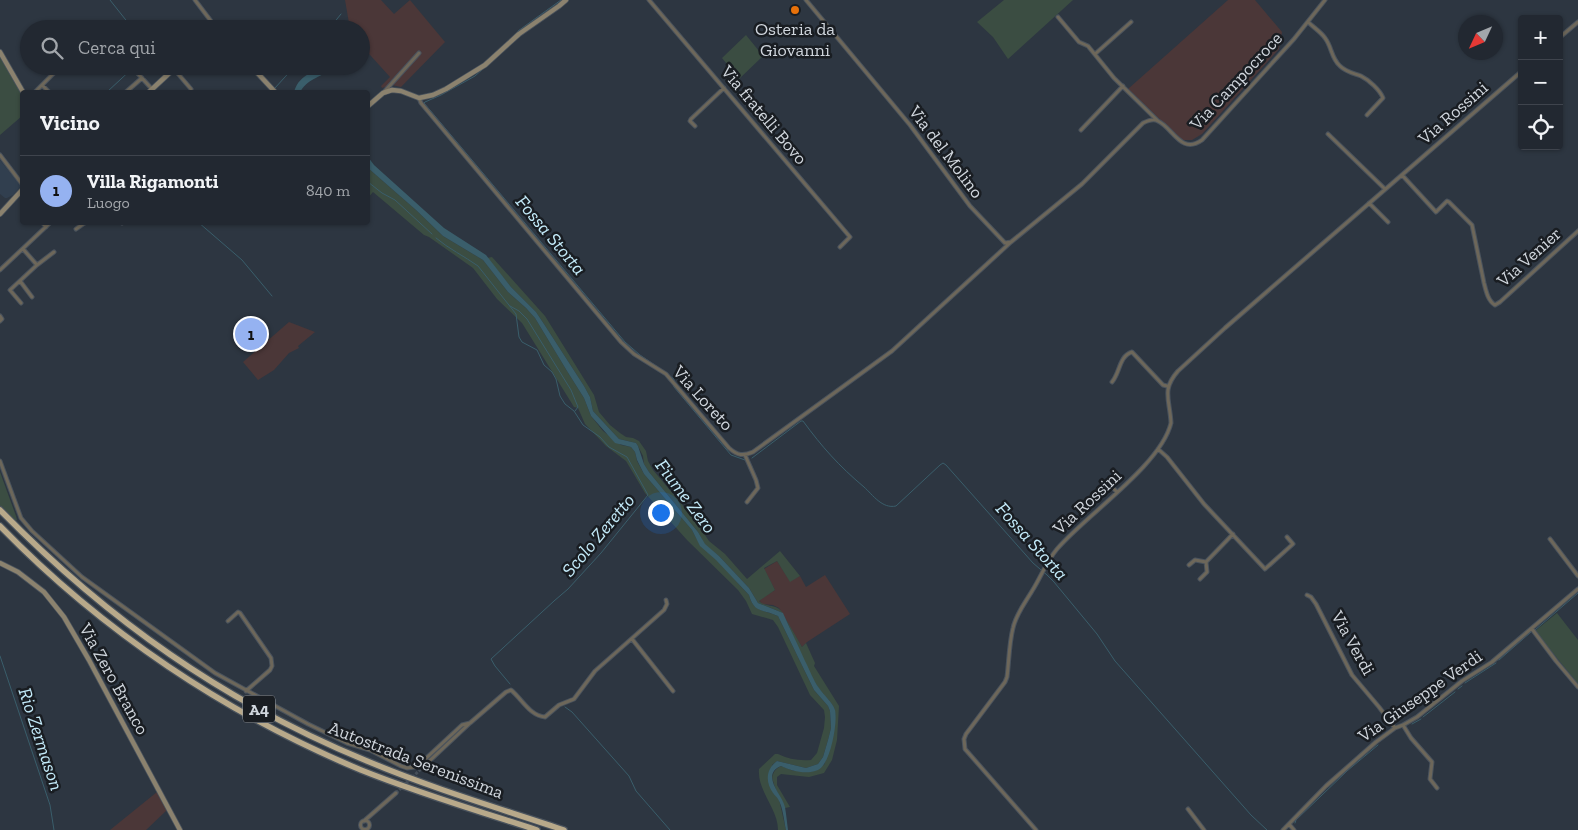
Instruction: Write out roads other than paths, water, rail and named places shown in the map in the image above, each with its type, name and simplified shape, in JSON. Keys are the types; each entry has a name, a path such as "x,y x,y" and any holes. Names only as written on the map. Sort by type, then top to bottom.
{"highway":[{"name":"Autostrada Serenissima","path":"0,510 49,559 112,613 178,661 261,711 368,761 564,830"},
{"name":"Autostrada Serenissima","path":"0,526 72,594 140,647 204,690 257,721 307,746 362,770 442,800 536,830"}],"street":[{"path":"195,0 209,20"},
{"path":"383,92 401,91 419,98 433,96 485,65 520,34 566,0"},
{"name":"Via fratelli Bovo","path":"649,0 850,237 840,246"},
{"name":"Via del Molino","path":"806,0 910,125 970,206 1005,243 1011,242"},
{"name":"Via Campocroce","path":"1058,17 1079,42 1088,46 1122,86 1184,143 1193,145 1198,143 1213,129 1294,39 1324,0"},
{"path":"1095,54 1131,22"},
{"path":"1308,22 1326,38 1334,59 1339,66 1348,72 1366,79 1384,98 1367,116"},
{"path":"1563,35 1578,22"},
{"path":"0,52 22,90"},
{"path":"370,104 419,53"},
{"name":"Via Rossini","path":"1036,830 965,749 964,744 966,734 1006,682 1016,617 1042,571 1057,548 1143,467 1158,449 1170,429 1171,423 1167,386 1178,371 1225,328 1518,74"},
{"path":"37,90 52,75"},
{"path":"139,75 150,90"},
{"path":"153,90 169,75"},
{"path":"181,75 190,88"},
{"path":"259,75 273,90"},
{"path":"128,90 142,78"},
{"path":"42,85 47,90"},
{"path":"1081,130 1122,86"},
{"path":"695,126 690,121 691,119 724,88"},
{"name":"Via Loreto","path":"419,98 421,103 621,342 634,354 666,374 730,448 735,453 745,455"},
{"path":"747,502 758,488 745,455 753,452 782,432 892,351 1011,242 1082,184 1142,123 1152,120 1159,121"},
{"path":"1328,134 1385,189"},
{"path":"0,155 20,181"},
{"name":"Via Venier","path":"1402,175 1436,212 1447,201 1472,224 1484,283 1492,303 1495,305 1578,231"},
{"path":"0,214 20,192"},
{"path":"1369,203 1388,222"},
{"path":"0,270 48,225"},
{"path":"76,229 82,225"},
{"path":"23,249 37,265"},
{"path":"21,303 10,290 54,252"},
{"path":"20,281 32,297"},
{"path":"0,316 2,319 0,320"},
{"path":"1112,382 1116,378 1120,364 1132,352 1167,386"},
{"path":"1158,449 1167,457 1204,504 1265,569 1293,544 1287,537"},
{"path":"0,461 21,518 32,531 82,577 215,673 246,691 347,743 370,750 407,768 422,762 462,725 470,723"},
{"path":"1112,488 1117,492"},
{"path":"1200,579 1206,572 1206,562 1232,534"},
{"path":"1550,539 1578,576"},
{"path":"1189,565 1195,560 1206,562"},
{"name":"Via Zero Branco","path":"0,563 18,572 44,592 64,617 180,830"},
{"name":"Via Giuseppe Verdi","path":"1283,830 1326,786 1376,742 1395,728 1422,714 1462,681 1492,662 1578,589"},
{"name":"Via Verdi","path":"1307,595 1316,604 1352,676 1395,728"},
{"path":"424,766 506,692 511,690 535,715 545,717 559,705 574,699 595,671 664,610 667,604 666,600"},
{"path":"228,621 238,612 240,613 271,658 272,666 270,670 246,691"},
{"path":"1532,629 1578,687"},
{"path":"632,639 673,691"},
{"path":"1403,725 1411,738 1432,762 1430,779 1437,788"},
{"path":"362,822 396,793"},
{"path":"1188,809 1204,830"},
{"path":"368,830 370,817"},
{"path":"362,822 368,821 370,824"},
{"path":"362,822 368,830"},
{"path":"1288,824 1294,830"}],"waterway":[{"path":"110,0 126,20"},
{"name":"Fossa Storta","path":"518,31 561,0"},
{"name":"Scolo Zeretto","path":"336,20 341,14"},
{"name":"Fossa Storta","path":"521,35 475,76 424,103 625,342 662,370"},
{"path":"109,90 125,75"},
{"name":"Scolo Zeretto","path":"275,88 287,75"},
{"name":"Scolo Zeretto","path":"370,184 395,200 432,234"},
{"path":"201,225 242,260 272,296"},
{"name":"Scolo Zeretto","path":"436,238 478,266 516,314 519,337 522,342 537,350 544,365 552,372 556,379 560,396 565,404 574,411 583,425 600,437 609,447 627,457 648,495 601,553 568,589 491,659 510,684"},
{"path":"510,306 527,319 571,390 578,407 575,411"},
{"name":"Fossa Storta","path":"667,374 674,379 674,387 731,455 745,460"},
{"name":"Fossa Storta","path":"752,458 803,421 824,448 878,501 891,506 896,506 940,465 943,463 946,465 1033,563 1054,582 1097,634 1115,661 1251,815 1267,830"},
{"path":"1535,630 1578,593"},
{"path":"1499,660 1531,632"},
{"name":"Rio Zermason","path":"0,656 50,805 54,830"},
{"path":"1465,683 1496,663"},
{"path":"1458,689 1462,686"},
{"path":"1423,717 1455,692"},
{"name":"Scolo Zeretto","path":"565,707 572,712 629,776 636,791 670,830"},
{"path":"1412,724 1421,719"},
{"path":"1295,823 1347,771 1378,745"}],"tunnel":[{"path":"396,793 424,766"}],"place":[{"name":"Osteria da Giovanni","path":"795,10"},
{"name":"Villa Rigamonti","path":"251,334"}],"water label":[{"name":"Fiume Zero","path":"686,496"}]}
